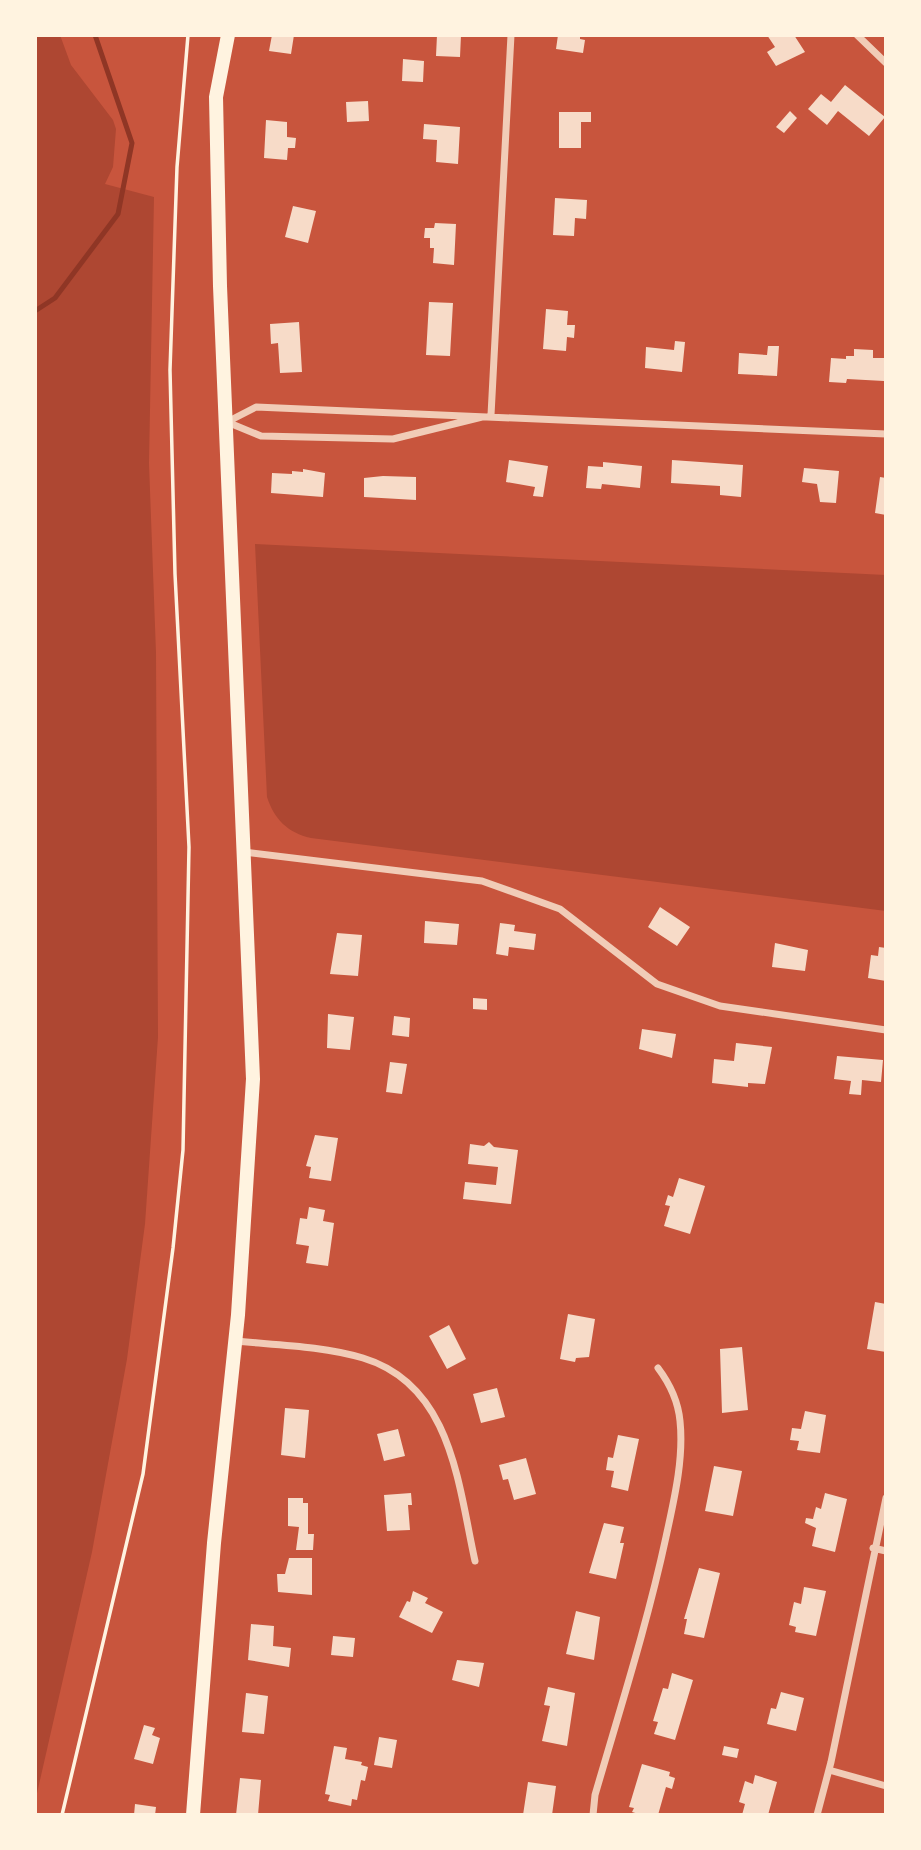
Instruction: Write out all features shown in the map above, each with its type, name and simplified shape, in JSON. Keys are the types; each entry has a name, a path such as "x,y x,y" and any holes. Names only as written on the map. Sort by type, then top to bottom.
{"main road":[{"path":"193,1815 214,1543 235,1341 253,1079 226,422 216,97 228,35"}],"street":[{"path":"491,415 511,35"},
{"path":"857,35 886,63"},
{"path":"226,422 256,407 886,434"},
{"path":"226,422 261,436 393,439 491,415"},
{"path":"244,852 482,881 560,909 657,984 720,1006 886,1030"},
{"path":"235,1341 363,1358 387,1367 420,1393 448,1443 475,1561"},
{"path":"593,1815 595,1795 643,1637 679,1463 680,1423 677,1403 670,1384 658,1368"},
{"path":"817,1815 829,1770 873,1548 886,1497"},
{"path":"873,1548 886,1552"},
{"path":"829,1770 886,1786"}],"path":[{"path":"62,1815 143,1474 181,1172 189,847 175,574 170,370 177,167 188,35"}],"shaded area":[{"path":"35,35 60,35 71,65 113,120 116,129 113,167 105,184 154,197 149,463 156,653 158,1037 145,1224 127,1359 92,1552 35,1802"},
{"path":"255,544 886,575 886,911 311,838 295,833 278,818 267,797"}],"building":[{"path":"272,35 294,35 291,54 269,51"},
{"path":"437,35 461,35 460,57 436,56"},
{"path":"558,35 580,35 580,39 585,40 583,53 556,49"},
{"path":"767,35 794,35 805,52 776,66 767,52 775,47"},
{"path":"403,59 424,61 423,82 402,81"},
{"path":"845,85 885,117 869,136 838,111 827,125 808,109 821,94 831,102"},
{"path":"368,101 369,121 347,122 346,102"},
{"path":"790,111 797,118 784,133 776,127"},
{"path":"559,112 591,112 591,122 581,122 581,148 559,148"},
{"path":"266,120 287,122 287,137 296,138 295,148 288,148 287,160 264,158"},
{"path":"424,124 460,127 458,164 436,162 437,140 423,139"},
{"path":"555,198 587,200 586,219 575,218 574,236 553,235"},
{"path":"293,206 316,211 308,243 285,237"},
{"path":"435,223 456,224 454,265 433,263 434,248 430,248 430,238 424,238 425,228 434,228"},
{"path":"429,302 453,303 450,356 426,355"},
{"path":"546,309 568,311 567,325 575,325 574,338 567,337 566,351 543,349"},
{"path":"299,322 302,372 280,373 278,343 271,344 270,324"},
{"path":"675,341 685,342 682,372 645,368 646,347 674,350"},
{"path":"768,346 779,346 777,376 738,374 739,353 767,355"},
{"path":"854,349 873,350 873,358 886,358 884,381 847,379 846,383 829,382 831,358 846,359 846,356 854,356"},
{"path":"509,460 548,466 543,497 533,496 535,487 506,482"},
{"path":"672,460 743,465 741,497 720,495 720,486 671,483"},
{"path":"603,462 642,466 640,488 602,484 601,489 586,488 588,466 603,467"},
{"path":"804,468 839,471 836,503 820,502 817,484 802,482"},
{"path":"303,469 325,473 323,497 271,493 272,473 292,474 292,471 303,472"},
{"path":"416,477 416,500 364,497 364,478"},
{"path":"880,477 886,478 886,515 875,513"},
{"path":"660,907 690,927 677,946 648,927"},
{"path":"425,921 459,924 457,945 424,943"},
{"path":"500,923 515,925 514,931 536,934 534,950 509,947 508,956 496,954"},
{"path":"337,933 362,935 358,976 330,974"},
{"path":"775,943 808,950 805,971 772,967"},
{"path":"879,947 886,948 886,981 868,978 871,955 878,956"},
{"path":"473,998 487,999 487,1010 473,1009"},
{"path":"328,1014 354,1017 350,1050 327,1048"},
{"path":"394,1016 410,1018 409,1037 392,1035"},
{"path":"642,1029 676,1034 672,1058 639,1049"},
{"path":"736,1043 772,1047 765,1084 748,1083 748,1087 712,1083 714,1059 734,1061"},
{"path":"837,1056 883,1060 881,1082 862,1080 861,1095 849,1094 851,1081 834,1079"},
{"path":"390,1062 407,1064 402,1094 386,1092"},
{"path":"315,1135 338,1138 331,1181 309,1178 311,1167 306,1166"},
{"path":"489,1142 494,1147 518,1150 511,1204 463,1199 465,1182 496,1185 498,1167 468,1164 470,1144 484,1146"},
{"path":"679,1178 705,1186 690,1234 664,1226 670,1206 665,1205 668,1195 673,1197"},
{"path":"309,1207 325,1210 323,1221 334,1223 328,1266 306,1263 309,1246 296,1244 300,1218 307,1219"},
{"path":"875,1302 886,1304 886,1352 867,1349"},
{"path":"568,1314 595,1319 589,1357 576,1358 575,1362 560,1359"},
{"path":"449,1325 466,1359 447,1369 429,1336"},
{"path":"742,1347 748,1410 722,1413 720,1349"},
{"path":"497,1388 505,1417 481,1423 473,1394"},
{"path":"285,1408 309,1410 305,1458 281,1455"},
{"path":"805,1411 826,1415 820,1453 797,1450 799,1441 790,1440 792,1428 801,1429"},
{"path":"398,1429 405,1456 384,1461 377,1434"},
{"path":"618,1435 639,1439 628,1491 611,1487 614,1471 606,1470 608,1457 613,1458"},
{"path":"526,1458 536,1494 514,1500 508,1479 503,1480 499,1465"},
{"path":"714,1466 742,1471 733,1516 705,1511"},
{"path":"411,1493 412,1505 408,1505 410,1530 387,1531 384,1495"},
{"path":"825,1493 847,1499 835,1552 812,1546 816,1528 805,1523 806,1518 813,1519 816,1507 821,1509"},
{"path":"288,1498 303,1498 303,1503 308,1503 308,1534 314,1534 313,1550 296,1550 299,1527 288,1526"},
{"path":"604,1523 624,1527 620,1543 624,1543 616,1579 589,1573"},
{"path":"289,1558 312,1558 312,1595 278,1592 277,1574 285,1574"},
{"path":"699,1568 720,1573 704,1638 684,1634 687,1619 684,1619"},
{"path":"804,1587 826,1591 816,1636 795,1632 796,1627 789,1625 794,1602 801,1604"},
{"path":"413,1591 428,1598 425,1603 443,1612 432,1633 399,1617 407,1601 410,1602"},
{"path":"576,1611 600,1617 594,1660 566,1654"},
{"path":"251,1624 274,1626 273,1646 291,1648 289,1667 248,1660"},
{"path":"333,1636 355,1638 353,1657 331,1655"},
{"path":"457,1660 484,1663 479,1687 452,1680"},
{"path":"672,1673 693,1680 675,1740 654,1734 658,1722 653,1721 663,1688 668,1689"},
{"path":"548,1687 575,1693 567,1746 542,1741 550,1706 544,1705"},
{"path":"781,1692 804,1698 796,1731 767,1724 771,1708 776,1709"},
{"path":"246,1693 268,1696 264,1734 242,1732"},
{"path":"144,1725 155,1728 152,1735 160,1738 153,1764 134,1759"},
{"path":"379,1737 397,1740 392,1768 374,1765"},
{"path":"334,1746 347,1748 345,1759 362,1762 361,1765 368,1767 365,1781 361,1780 357,1800 352,1799 351,1806 328,1801 330,1795 325,1794"},
{"path":"724,1746 739,1749 737,1758 722,1755"},
{"path":"642,1764 670,1772 669,1776 675,1778 672,1789 666,1787 658,1815 642,1815 632,1812 634,1808 629,1807"},
{"path":"755,1775 777,1782 768,1815 742,1815 745,1804 739,1802 745,1781 753,1784"},
{"path":"240,1778 261,1780 258,1815 236,1815"},
{"path":"528,1782 556,1786 552,1815 523,1815"},
{"path":"135,1804 156,1807 155,1815 134,1815"}],"waterway":[{"path":"35,311 55,298 118,214 132,143 95,35"}]}
